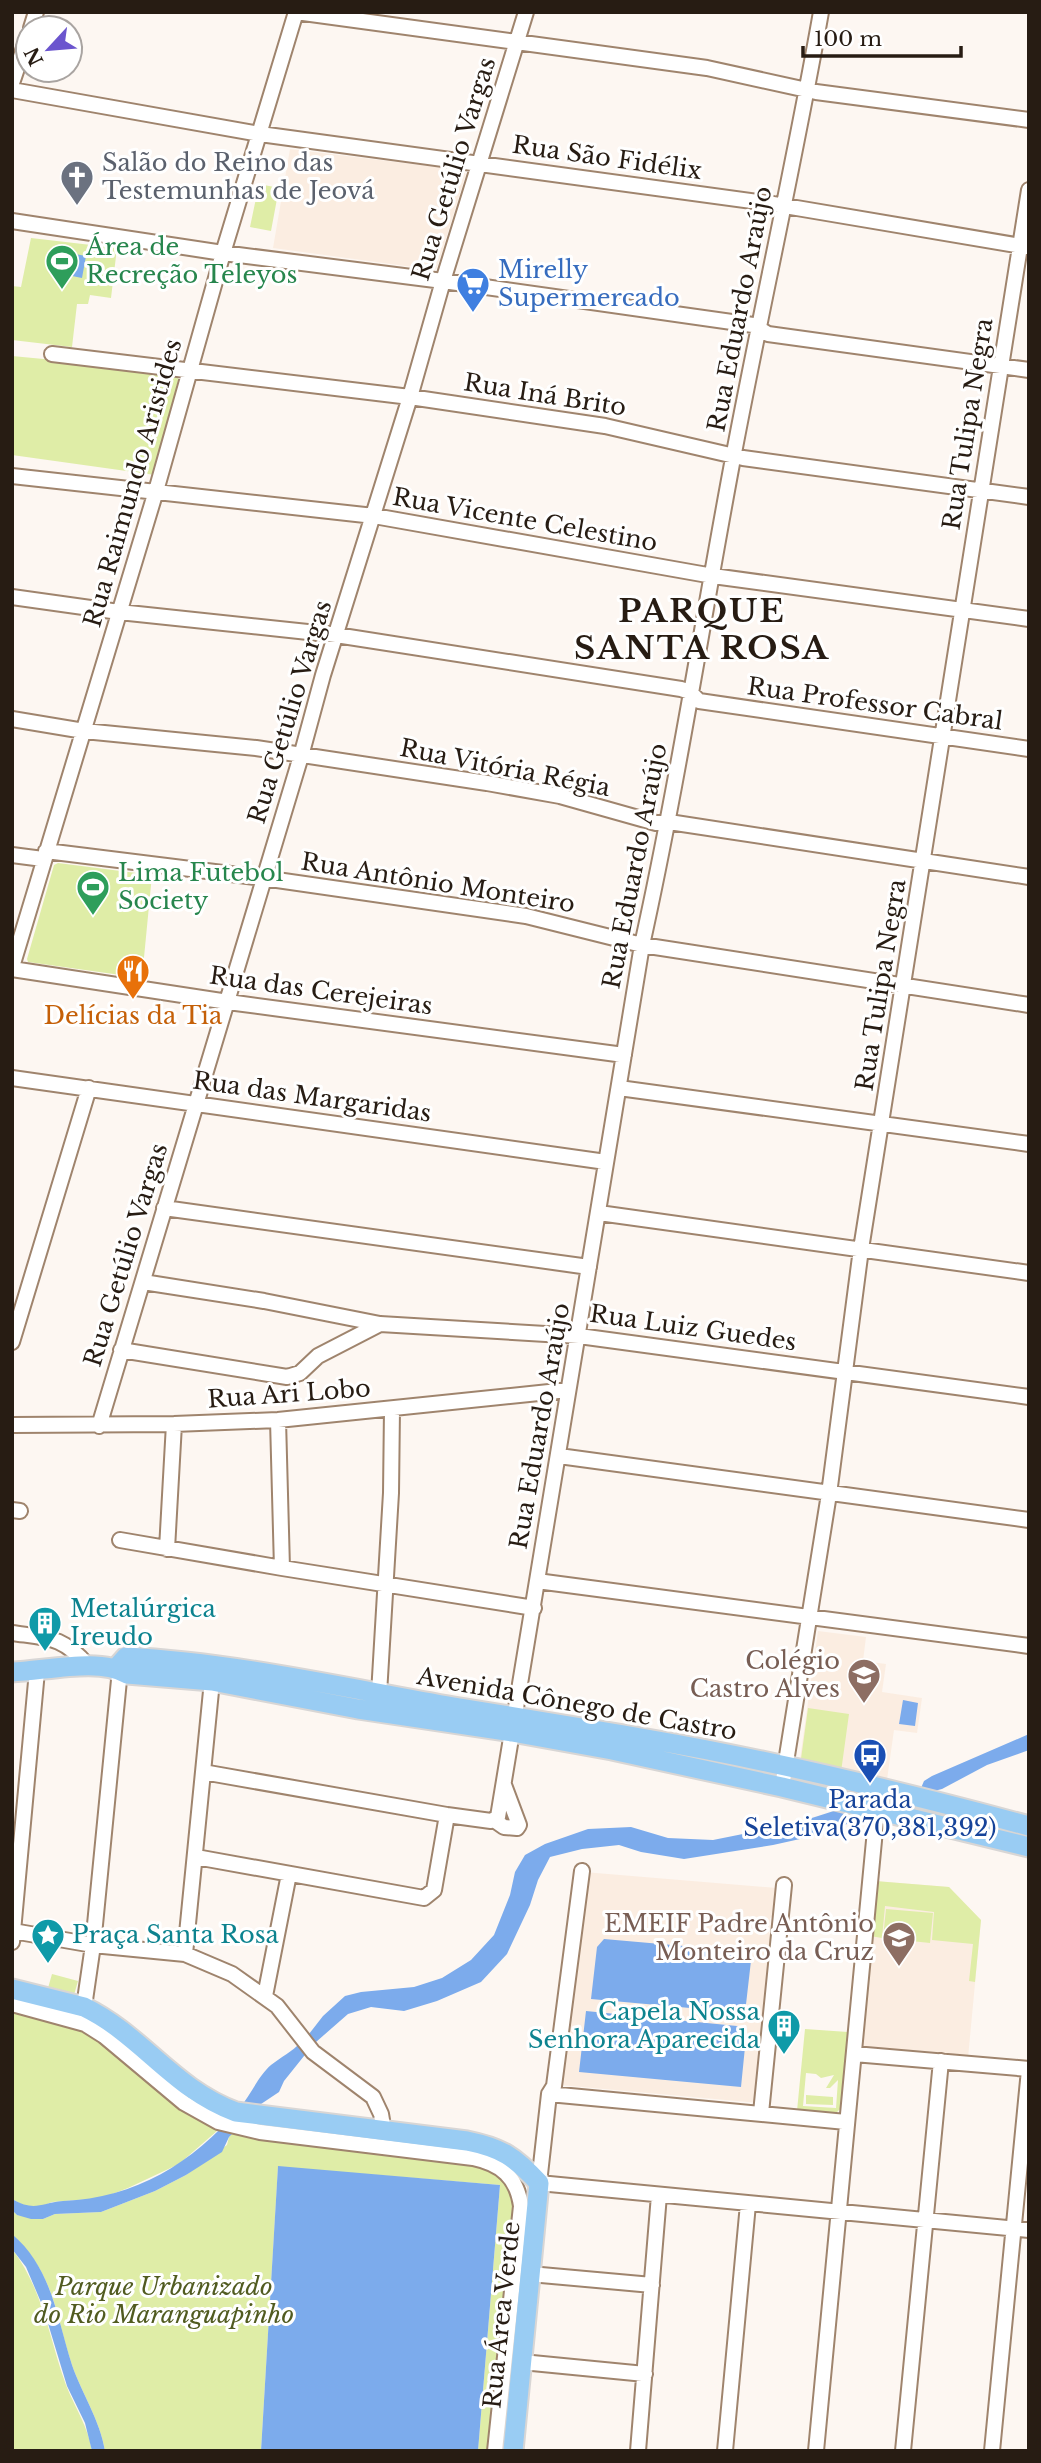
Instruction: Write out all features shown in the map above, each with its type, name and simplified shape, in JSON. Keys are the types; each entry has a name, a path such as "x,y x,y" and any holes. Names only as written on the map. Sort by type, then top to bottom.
{"main road":[{"name":"Avenida Cônego de Castro","path":"12,1671 88,1666 117,1667 128,1674 213,1672 366,1698 514,1725 1029,1847"},
{"name":"Avenida Cônego de Castro","path":"514,1725 649,1739 879,1788 1029,1826"},
{"path":"12,1989 84,2007 115,2026 194,2092 237,2120 384,2132 491,2146 513,2157 539,2183"},
{"name":"Rua Área Verde","path":"513,2451 539,2183"}],"street":[{"path":"296,12 707,68 807,90 1029,120"},
{"name":"Rua Raimundo Aristides","path":"12,968 156,491 223,253 296,12"},
{"name":"Rua Getúlio Vargas","path":"99,1426 526,12"},
{"name":"Rua Eduardo Araújo","path":"495,1820 504,1784 534,1608 642,946 669,822 690,692 758,328 821,12"},
{"name":"Rua São Fidélix","path":"12,90 260,134 773,204 1024,246"},
{"name":"Rua Tulipa Negra","path":"782,1787 829,1494 861,1249 1000,366 1024,246 1029,190"},
{"path":"12,220 223,253 443,281 753,326 768,334 1029,370"},
{"name":"Rua Iná Brito","path":"52,354 410,397 606,426 734,456 1029,497"},
{"name":"Rua Vicente Celestino","path":"12,476 373,516 713,576 1029,619"},
{"name":"Rua Professor Cabral","path":"12,597 119,612 336,635 690,692 699,701 1029,749"},
{"name":"Rua Vitória Régia","path":"12,719 84,731 256,748 560,796 656,823 669,822 1029,877"},
{"name":"Rua Antônio Monteiro","path":"12,855 45,855 263,878 526,916 642,946 1029,1004"},
{"name":"Rua das Cerejeiras","path":"12,968 228,1002 624,1055"},
{"name":"Rua das Margaridas","path":"12,1078 606,1163"},
{"path":"12,1342 89,1088"},
{"path":"619,1088 1029,1144"},
{"path":"164,1208 589,1267"},
{"path":"599,1213 1029,1273"},
{"name":"Rua Luiz Guedes","path":"143,1282 264,1301 380,1324 579,1336 1029,1397"},
{"path":"121,1350 287,1377 300,1373 318,1356 380,1324"},
{"name":"Rua Ari Lobo","path":"12,1425 99,1426 278,1420 568,1390"},
{"path":"366,1698 384,1583 391,1493 392,1409"},
{"path":"278,1420 282,1568"},
{"path":"167,1549 174,1424"},
{"path":"559,1455 1029,1520"},
{"path":"120,1540 534,1608"},
{"path":"537,1581 1029,1646"},
{"path":"12,1633 65,1643 74,1649 88,1666"},
{"path":"84,2007 93,1945 119,1681 117,1667"},
{"path":"37,1671 13,1936 185,1954 232,1974 277,2006 313,2052 373,2097 381,2114 384,2132"},
{"path":"185,1954 213,1672"},
{"path":"203,1772 447,1815 495,1820 510,1828 517,1828 519,1825 504,1784"},
{"path":"816,2451 879,1788"},
{"path":"196,1857 420,1898 428,1897 434,1890 447,1815"},
{"name":"Rua Área Verde","path":"539,2183 582,1871"},
{"path":"265,1996 289,1874"},
{"path":"761,2113 784,1885"},
{"path":"12,2004 85,2024 104,2036 184,2103 237,2120 473,2158 503,2168 511,2177 520,2196 521,2216 495,2451"},
{"path":"853,2054 1029,2070 992,2451"},
{"path":"903,2451 941,2062"},
{"path":"550,2094 846,2123"},
{"path":"539,2183 1029,2230"},
{"path":"638,2451 659,2195"},
{"path":"725,2451 748,2204"},
{"path":"530,2274 652,2285"},
{"path":"522,2362 645,2374"}],"shaded area":[{"path":"290,149 461,170 466,174 437,268 435,270 273,248"},
{"name":"Colégio Castro Alves","path":"818,1631 866,1637 863,1661 886,1664 882,1692 922,1698 917,1733 894,1730 886,1787 799,1766"},
{"path":"584,1872 777,1888 774,1916 770,1918 769,1933 772,1935 759,2103 560,2085"},
{"name":"EMEIF Padre Antônio Monteiro da Cruz","path":"875,1881 949,1887 981,1920 968,2058 863,2048 859,2045"}],"green space":[{"path":"259,184 279,188 271,231 250,227"},
{"name":"Área de Recreção Teleyos","path":"31,238 117,248 111,298 90,295 88,304 77,304 72,347 12,340 12,286 21,287"},
{"path":"12,356 180,372 155,475 12,455"},
{"name":"Lima Futebol Society","path":"58,863 152,875 142,978 28,962 54,865"},
{"path":"808,1708 849,1714 841,1772 800,1766"},
{"path":"875,1881 949,1887 981,1920 975,1982 969,1981 973,1944 932,1940 934,1912 885,1906 882,1938 870,1936"},
{"path":"886,1909 933,1913 930,1943 883,1938"},
{"path":"52,1974 78,1981 74,1995 48,1988"},
{"name":"Parque Urbanizado do Rio Maranguapinho","path":"12,2004 70,2018 225,2124 179,2164 102,2198 52,2202 40,2207 25,2206 12,2199"},
{"path":"805,2029 848,2032 841,2108 835,2114 797,2111","holes":["806,2073 816,2074 821,2078 834,2075 826,2088 830,2088 838,2080 836,2108 803,2106"]},
{"path":"806,2095 833,2097 833,2105 806,2104"},
{"name":"Parque Urbanizado do Rio Maranguapinho","path":"238,2128 473,2158 517,2186 495,2451 478,2451 500,2185 278,2167 261,2451 105,2451 99,2429 72,2365 52,2295 37,2264 12,2234 12,2210 17,2215 43,2219 55,2214 101,2212 155,2191 186,2175 227,2145 229,2137"},
{"name":"Parque Urbanizado do Rio Maranguapinho","path":"12,2249 23,2264 38,2297 66,2385 92,2451 12,2451"}],"water":[{"path":"75,254 86,256 82,278 72,276"},
{"path":"903,1700 918,1703 915,1726 899,1724"},
{"path":"1029,1734 1029,1750 987,1765 942,1789 930,1792 921,1788 924,1781 932,1776"},
{"path":"840,1809 864,1815 845,1825 809,1837 684,1859 641,1852 619,1845 582,1849 550,1857 507,1954 481,1982 437,2001 404,2011 371,2007 348,2014 316,2042 309,2034 323,2016 345,1996 414,1987 442,1978 471,1960 494,1935 510,1895 515,1872 525,1855 545,1844 588,1829 631,1827 668,1838 713,1840 793,1824"},
{"path":"604,1939 752,1952 745,2013 591,1999 597,1947"},
{"path":"586,2011 747,2027 741,2087 579,2072"},
{"path":"301,2042 308,2051 284,2081 279,2092 261,2104 229,2137 222,2152 186,2175 155,2191 101,2212 55,2214 43,2219 31,2219 17,2215 12,2210 12,2199 26,2205 38,2206 90,2198 115,2193 161,2174 202,2146 243,2104 267,2069"},
{"path":"278,2166 500,2185 478,2451 261,2451"},
{"path":"12,2234 25,2247 45,2278 72,2365 99,2429 105,2451 92,2451 85,2423 67,2386 43,2307 26,2267 12,2249"}],"place":[{"name":"Salão do Reino das Testemunhas de Jeová","path":"77,207"},
{"name":"Área de Recreção Teleyos","path":"62,291"},
{"name":"Mirelly Supermercado","path":"473,314"},
{"name":"Lima Futebol Society","path":"93,917"},
{"name":"Delícias da Tia","path":"133,1001"},
{"name":"Metalúrgica Ireudo","path":"45,1653"},
{"name":"Colégio Castro Alves","path":"864,1705"},
{"name":"Parada Seletiva(370,381,392)","path":"870,1785"},
{"name":"Praça Santa Rosa","path":"48,1965"},
{"name":"EMEIF Padre Antônio Monteiro da Cruz","path":"899,1968"},
{"name":"Capela Nossa Senhora Aparecida","path":"784,2056"}],"district":[{"name":"PARQUE SANTA ROSA","path":"702,630"}]}
